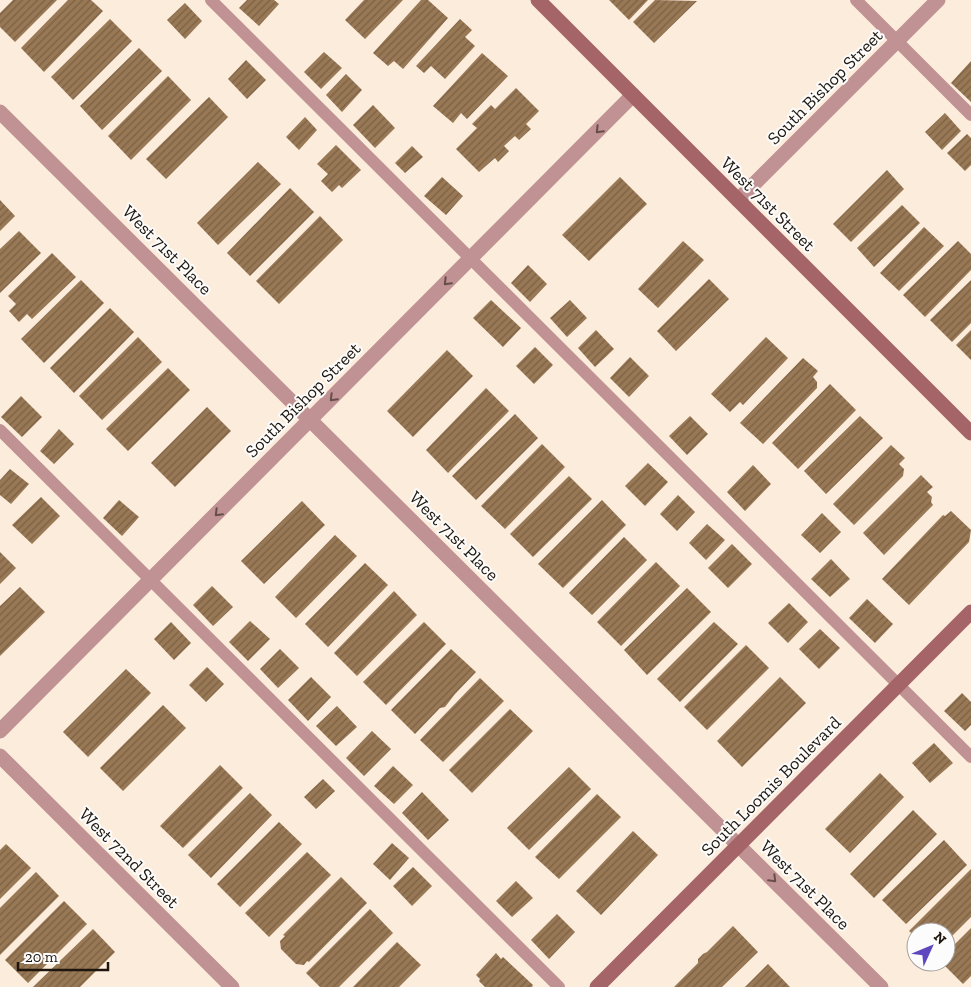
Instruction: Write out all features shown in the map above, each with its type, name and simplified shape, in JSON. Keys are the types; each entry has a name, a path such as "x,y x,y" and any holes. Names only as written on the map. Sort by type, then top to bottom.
{"main road":[{"name":"West 71st Street","path":"538,0 971,433"},
{"name":"South Loomis Boulevard","path":"598,987 971,612"}],"street":[{"name":"South Bishop Street","path":"738,200 938,0"},
{"name":"South Bishop Street","path":"0,731 633,95"},
{"name":"West 71st Place","path":"0,112 881,987"},
{"name":"West 72nd Street","path":"0,756 232,987"}],"lane":[{"path":"211,0 971,757"},
{"path":"856,0 971,115"},
{"path":"0,430 559,987"}],"building":[{"path":"13,0 57,0 15,42 0,27 0,13"},
{"path":"68,0 91,0 103,11 44,72 21,48"},
{"path":"247,0 274,0 279,4 259,26 239,8"},
{"path":"364,0 403,0 365,39 345,20"},
{"path":"421,0 428,0 448,18 403,69 394,61 388,66 373,53"},
{"path":"609,0 648,0 629,20"},
{"path":"655,0 697,1 654,43 633,22"},
{"path":"185,3 202,21 185,39 167,20"},
{"path":"110,19 132,41 73,100 51,77"},
{"path":"460,19 472,30 465,37 475,46 445,79 431,66 424,73 416,66"},
{"path":"139,48 162,71 102,130 80,106"},
{"path":"324,52 342,68 321,89 304,72"},
{"path":"482,53 508,76 467,119 461,113 453,123 433,106"},
{"path":"246,60 266,80 247,99 228,79"},
{"path":"971,61 971,102 951,83"},
{"path":"346,74 362,90 342,112 326,95"},
{"path":"168,76 191,100 131,160 108,136"},
{"path":"516,88 539,111 526,124 531,129 519,140 515,136 504,146 509,151 498,162 495,158 479,172 456,149 477,128 472,124 491,105 495,109"},
{"path":"209,97 228,117 166,179 146,159"},
{"path":"373,105 395,128 375,148 353,125"},
{"path":"945,113 961,131 942,150 925,132"},
{"path":"305,117 317,130 299,150 286,137"},
{"path":"967,134 971,138 971,165 965,171 947,153"},
{"path":"336,145 361,170 342,188 339,185 332,192 321,181 328,174 317,164"},
{"path":"412,146 423,157 405,173 395,163"},
{"path":"258,162 281,184 218,245 197,223"},
{"path":"887,170 904,189 851,242 833,224"},
{"path":"442,177 463,196 446,215 424,196"},
{"path":"620,177 647,204 589,261 562,235"},
{"path":"290,188 314,212 250,276 227,253"},
{"path":"0,200 15,216 0,231"},
{"path":"902,205 920,223 874,267 857,248"},
{"path":"320,216 343,240 279,304 256,281"},
{"path":"924,227 944,246 899,291 880,273"},
{"path":"19,231 41,253 0,293 0,249"},
{"path":"683,241 704,260 658,308 638,289"},
{"path":"958,241 971,254 971,270 925,317 903,295"},
{"path":"52,253 76,277 32,319 27,314 19,322 9,311 16,304 8,296"},
{"path":"528,265 547,284 530,302 511,283"},
{"path":"709,279 729,299 676,351 657,331"},
{"path":"81,280 104,303 44,363 21,339"},
{"path":"971,280 971,323 952,342 930,320"},
{"path":"491,300 521,328 503,347 473,318"},
{"path":"570,300 587,318 567,337 550,318"},
{"path":"110,308 134,332 74,393 50,368"},
{"path":"596,330 614,349 595,367 578,348"},
{"path":"971,330 971,360 956,345"},
{"path":"138,337 162,362 102,420 79,396"},
{"path":"766,337 788,358 743,405 740,402 730,412 711,394"},
{"path":"535,347 553,365 534,384 516,366"},
{"path":"447,350 473,376 413,437 387,411"},
{"path":"630,357 649,376 629,397 610,378"},
{"path":"803,358 818,371 813,377 817,382 817,388 763,444 740,423"},
{"path":"168,368 190,390 128,451 106,429"},
{"path":"830,384 856,410 798,469 772,443"},
{"path":"486,388 509,411 448,473 426,450"},
{"path":"21,396 42,417 22,437 1,417"},
{"path":"207,407 231,431 175,487 151,463"},
{"path":"515,414 538,438 476,500 452,476"},
{"path":"690,416 708,434 687,455 669,436"},
{"path":"860,416 883,438 826,494 804,471"},
{"path":"59,429 74,444 54,464 40,451"},
{"path":"542,444 565,467 505,529 481,506"},
{"path":"891,445 905,458 899,464 904,469 903,476 854,525 833,504"},
{"path":"648,463 668,482 645,506 625,486"},
{"path":"753,465 771,484 745,511 727,492"},
{"path":"10,469 29,484 11,504 0,495 0,480"},
{"path":"921,475 933,487 927,492 932,497 931,502 933,505 884,555 863,533"},
{"path":"569,476 592,499 533,557 510,534"},
{"path":"678,495 695,512 677,531 660,514"},
{"path":"41,497 60,516 32,544 12,525"},
{"path":"119,500 139,517 122,536 103,518"},
{"path":"602,500 626,525 563,588 538,564"},
{"path":"302,501 325,525 264,584 241,561"},
{"path":"951,511 971,530 969,542 909,605 882,579 943,515 945,516"},
{"path":"822,513 841,532 820,553 801,535"},
{"path":"707,524 725,540 706,560 689,543"},
{"path":"335,535 357,556 296,618 275,597"},
{"path":"624,537 647,560 592,615 569,593"},
{"path":"732,544 752,564 728,588 708,568"},
{"path":"0,552 16,568 0,584"},
{"path":"831,559 850,579 830,597 811,579"},
{"path":"656,562 680,586 621,646 597,622"},
{"path":"365,563 388,585 328,647 305,624"},
{"path":"212,586 233,607 213,626 193,605"},
{"path":"20,587 45,612 0,656 0,606"},
{"path":"687,588 711,612 647,675 624,650"},
{"path":"394,591 417,615 357,676 334,653"},
{"path":"867,599 893,624 875,643 849,618"},
{"path":"789,603 808,622 788,643 768,623"},
{"path":"250,621 270,639 248,661 229,642"},
{"path":"171,622 191,643 174,660 154,639"},
{"path":"424,622 446,644 386,705 363,682"},
{"path":"714,622 738,644 680,702 657,679"},
{"path":"820,629 840,648 819,669 799,649"},
{"path":"746,645 769,668 707,730 684,707"},
{"path":"280,649 299,668 278,688 260,669"},
{"path":"451,649 476,672 445,707 440,708 415,734 391,710"},
{"path":"207,667 224,684 206,702 189,685"},
{"path":"126,669 151,693 88,757 63,732"},
{"path":"311,677 331,697 308,721 288,700"},
{"path":"780,677 806,703 742,767 717,741"},
{"path":"480,678 504,701 443,762 420,740"},
{"path":"962,693 971,702 971,725 965,731 944,711"},
{"path":"163,705 186,728 123,791 100,768"},
{"path":"337,706 357,727 336,746 316,726"},
{"path":"510,709 533,731 472,793 449,770"},
{"path":"372,731 391,749 364,776 346,758"},
{"path":"934,743 953,763 930,783 912,763"},
{"path":"220,765 243,788 183,848 160,826"},
{"path":"393,766 413,785 394,804 374,786"},
{"path":"569,767 591,789 529,850 507,828"},
{"path":"880,773 904,797 850,853 825,829"},
{"path":"323,779 335,791 316,809 304,797"},
{"path":"422,792 449,820 428,840 402,813"},
{"path":"250,793 272,815 211,878 188,855"},
{"path":"597,794 621,817 559,879 535,857"},
{"path":"913,810 937,834 874,898 850,874"},
{"path":"279,822 302,844 240,907 217,884"},
{"path":"633,831 658,855 601,915 576,891"},
{"path":"944,840 967,865 906,924 882,900"},
{"path":"392,843 409,858 390,880 373,864"},
{"path":"6,844 31,868 0,899 0,850"},
{"path":"307,852 331,875 269,937 245,913"},
{"path":"413,867 432,886 412,906 393,886"},
{"path":"971,869 971,917 956,932 956,922 918,922"},
{"path":"36,872 59,896 0,955 0,908"},
{"path":"341,877 367,903 309,962 307,961 304,965 296,964 281,949 280,941 285,936 283,935"},
{"path":"516,881 533,898 512,917 496,901"},
{"path":"64,901 87,924 28,983 5,960"},
{"path":"370,909 393,933 339,987 320,987 306,973"},
{"path":"557,914 575,932 549,959 531,940"},
{"path":"733,926 758,952 722,987 674,987 698,963 698,959"},
{"path":"971,928 971,976 963,984 951,972 956,972 956,943"},
{"path":"93,929 115,952 80,987 33,987"},
{"path":"397,942 421,965 399,987 353,987"},
{"path":"496,953 501,959 503,957 533,985 532,987 485,987 476,975"},
{"path":"768,964 790,987 745,987"}]}
